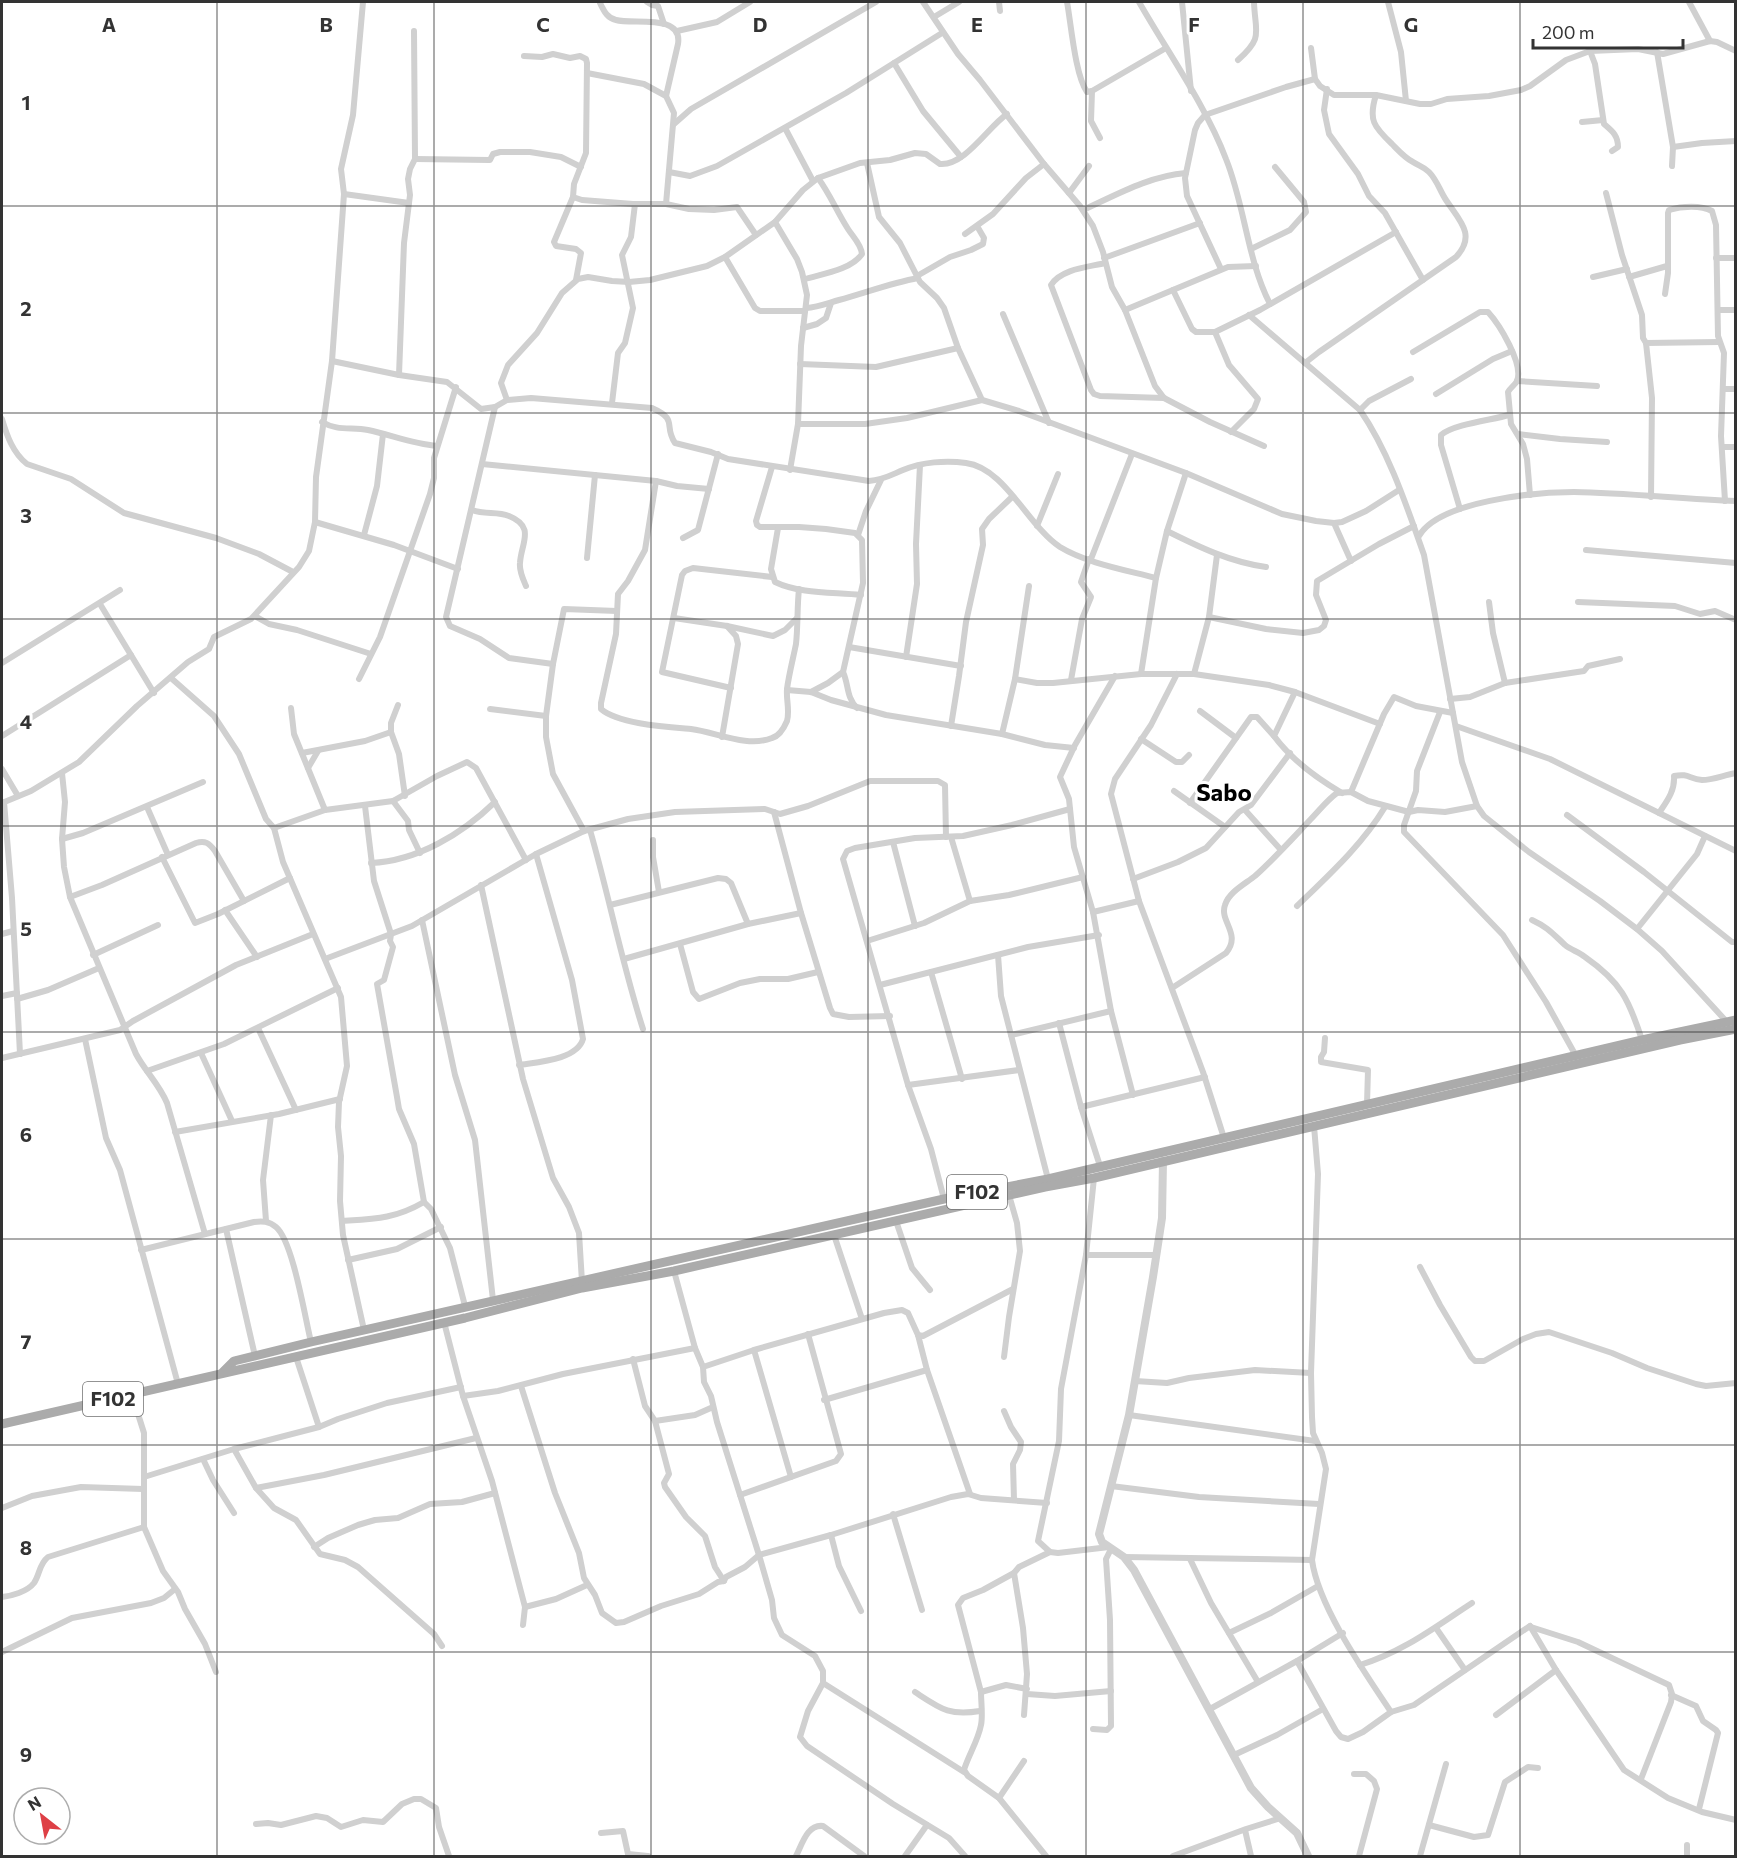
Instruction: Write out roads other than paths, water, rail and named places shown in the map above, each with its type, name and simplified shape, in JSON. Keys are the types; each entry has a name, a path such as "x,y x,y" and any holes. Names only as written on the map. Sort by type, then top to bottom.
{"main road":[{"name":"F102","path":"2,1424 444,1322 582,1284 944,1199 1048,1179 1731,1020"},
{"name":"F102","path":"223,1372 234,1361 465,1306 582,1284 674,1271 1094,1178 1689,1037 1736,1029"}],"street":[{"path":"20,1054 10,868 3,802 31,791 79,762 137,706 188,662 209,649 214,637 255,616 309,551 315,522 316,477 322,422 332,361 344,194 341,169 353,115 363,2"},
{"path":"647,2 658,6 664,24"},
{"path":"676,31 717,22 741,4 750,2"},
{"path":"674,124 691,109 876,2"},
{"path":"923,2 942,33 1044,164 1083,210 1100,242 1112,287 1125,310 1155,386 1164,398"},
{"path":"934,17 959,2"},
{"path":"999,2 1000,11"},
{"path":"1067,2 1084,87 1088,92 1166,48"},
{"path":"1139,2 1205,115 1226,158 1256,266 1270,304"},
{"path":"1182,2 1191,92"},
{"path":"1239,60 1251,49 1257,38 1254,2"},
{"path":"1388,2 1401,52 1406,101"},
{"path":"1689,2 1710,41"},
{"path":"600,3 604,13 616,21 664,24 676,31 679,37 666,96"},
{"path":"399,375 404,243 409,203 408,180 415,159 414,31"},
{"path":"669,172 682,176 698,175 717,166 942,33"},
{"path":"1311,48 1314,79 1334,95 1376,95 1431,104 1447,99 1489,96 1521,90 1566,60 1590,51 1638,49 1663,54 1710,41 1736,51"},
{"path":"1590,51 1596,64 1604,124 1618,138 1618,147 1612,151"},
{"path":"1657,52 1673,147 1672,166"},
{"path":"524,56 542,57 553,54 570,58 584,57 587,63 585,132 587,146 573,189 573,197 554,242 556,246 576,249 581,253 576,280"},
{"path":"894,63 923,111 961,157"},
{"path":"587,73 640,82 666,96 674,113 666,204"},
{"path":"1221,269 1187,196 1186,173 1195,130 1205,115 1314,79"},
{"path":"1327,90 1324,110 1329,134 1358,174 1369,196 1382,209 1423,280"},
{"path":"1092,91 1091,121 1100,138"},
{"path":"1305,363 1456,257 1463,250 1466,239 1466,232 1459,218 1446,201 1430,172 1405,156 1378,131 1371,111 1376,95"},
{"path":"507,400 501,383 508,365 537,333 562,292 576,280 588,277 612,282 650,280 699,268 725,257 775,222 815,180 850,166 890,160 915,153 926,154 940,164 953,162 1007,114"},
{"path":"1582,122 1603,120"},
{"path":"784,128 815,180 829,193 846,226 860,245 862,254 855,262 846,266 805,279"},
{"path":"1673,147 1736,141"},
{"path":"415,159 489,160 493,154 500,152 530,152 561,157 581,167"},
{"path":"867,163 879,217 900,243 917,277 944,308 958,348 982,400"},
{"path":"966,234 993,214 1026,178 1044,164"},
{"path":"1069,193 1089,166"},
{"path":"1251,249 1290,230 1306,213 1304,202 1275,167"},
{"path":"1083,210 1168,174 1186,173"},
{"path":"1606,193 1642,315 1652,407 1651,497"},
{"path":"344,194 409,203"},
{"path":"573,197 582,200 635,204 666,204 700,210 737,207 756,236"},
{"path":"612,403 618,353 625,343 633,308 622,255 630,237 635,204"},
{"path":"1665,294 1668,280 1668,213 1675,208 1707,208 1712,211 1716,225 1719,342 1724,353 1722,447 1725,501"},
{"path":"775,222 797,259 805,279 807,295 800,364 798,424 790,470"},
{"path":"1200,223 1105,261 1062,275 1051,285 1094,394 1164,398 1264,446"},
{"path":"725,257 759,311 806,309 917,277 950,257 983,244 984,238 977,226"},
{"path":"1173,290 1192,330 1215,332 1270,304 1396,232"},
{"path":"1716,258 1736,258"},
{"path":"1125,310 1221,269 1256,266"},
{"path":"1629,277 1667,266"},
{"path":"1593,277 1627,268"},
{"path":"803,328 817,324 826,318 831,303"},
{"path":"1413,352 1485,310 1492,317 1512,351 1518,371 1517,381 1508,392 1509,415 1511,424 1523,444 1527,459 1530,495"},
{"path":"1718,310 1736,310"},
{"path":"1003,314 1049,423"},
{"path":"1249,315 1360,410 1383,449 1419,536 1462,762 1477,806 1484,816 1529,852 1600,900 1637,929 1731,1020"},
{"path":"1215,332 1229,364 1258,399 1254,409 1232,432"},
{"path":"1646,343 1719,342"},
{"path":"800,364 876,367 958,348"},
{"path":"1436,394 1493,359 1512,351"},
{"path":"332,361 447,382 456,387 480,409 495,407 507,400 531,398 652,408 667,416 670,421 670,434 675,443 718,454 728,459 790,470 835,477 881,480 920,465 942,461 968,463 984,469 997,479 1037,526 1058,546 1072,554 1156,578"},
{"path":"1360,410 1370,401 1411,380"},
{"path":"1517,381 1597,386"},
{"path":"359,679 388,616 430,494 434,478 434,458 456,387"},
{"path":"1723,389 1736,389"},
{"path":"798,424 865,424 907,418 982,400 1019,411 1186,473 1282,514 1334,523 1366,511 1399,490"},
{"path":"495,407 446,617 450,626 480,639 509,658 553,664"},
{"path":"1460,509 1441,445 1441,435 1445,431 1509,415"},
{"path":"2,419 12,446 27,464 71,479 124,513 219,539 259,554 293,572"},
{"path":"322,422 337,429 365,430 422,445 437,446"},
{"path":"364,535 377,486 383,434"},
{"path":"1518,434 1607,442"},
{"path":"1722,447 1736,447"},
{"path":"683,538 698,530 718,454"},
{"path":"1071,680 1082,619 1090,597 1081,582 1132,454"},
{"path":"482,464 656,481 677,486 709,489"},
{"path":"906,657 917,584 920,465"},
{"path":"772,467 756,521 757,525 817,529 858,535 862,540 863,583 843,672 848,696 858,708"},
{"path":"1141,674 1156,578 1167,531 1186,473"},
{"path":"1037,526 1058,474"},
{"path":"587,558 595,475"},
{"path":"858,535 866,511 881,480"},
{"path":"656,481 645,550 628,581 619,590 616,634 601,704 602,709 616,717 633,722 697,730 722,737 750,740 775,738 787,722 789,710 787,690 796,642 799,589"},
{"path":"1419,536 1447,513 1499,499 1530,495 1574,492 1736,501"},
{"path":"951,726 966,622 983,545 983,526 1012,497"},
{"path":"472,510 486,514 505,514 525,529 526,535 519,565 526,586"},
{"path":"315,522 364,535 458,569"},
{"path":"1334,523 1351,561"},
{"path":"1209,617 1266,629 1303,633 1319,630 1324,626 1326,620 1316,595 1317,581 1398,533 1414,526"},
{"path":"778,528 771,569 775,582 799,589 861,595"},
{"path":"1167,531 1218,555 1266,567"},
{"path":"1586,550 1736,563"},
{"path":"1194,674 1209,617 1218,555"},
{"path":"731,688 662,672 675,618 682,575 693,568 772,577"},
{"path":"1002,734 1015,679 1029,586"},
{"path":"2,653 4,662 120,590"},
{"path":"1489,602 1493,633 1505,683"},
{"path":"1578,602 1675,606 1700,614 1715,611 1736,620"},
{"path":"100,604 154,693"},
{"path":"617,611 564,609 546,716 547,750 553,774 587,831 610,904 629,988 643,1029"},
{"path":"255,616 269,624 297,630 371,654"},
{"path":"675,618 773,636 785,630 796,618"},
{"path":"722,737 738,644 736,636 727,626"},
{"path":"849,647 961,666"},
{"path":"2,736 131,655"},
{"path":"1450,699 1470,697 1505,683 1584,671 1588,666 1620,659"},
{"path":"811,692 843,672"},
{"path":"1015,679 1053,683 1141,674 1194,674 1295,692 1340,711 1380,724"},
{"path":"1177,674 1164,702 1115,779 1111,794 1139,901 1205,1077 1224,1138"},
{"path":"1115,676 1060,777 1069,799 1074,848 1094,912 1111,1011 1133,1095"},
{"path":"171,678 214,716 239,754 266,819 274,828 290,878 341,997 346,1033 347,1066 340,1099 338,1127 341,1156 340,1201 348,1260 364,1330"},
{"path":"787,690 811,692 858,708 1002,734 1045,745 1074,748"},
{"path":"1274,736 1295,692"},
{"path":"1351,792 1394,697 1416,706 1453,713"},
{"path":"399,705 391,723 391,732 399,754 405,796"},
{"path":"291,708 294,734 325,810"},
{"path":"490,709 546,716"},
{"path":"1200,711 1236,738"},
{"path":"1440,712 1417,771 1416,791 1404,825 1404,832 1503,935 1546,1002 1576,1056"},
{"path":"1190,803 1248,720 1254,716 1290,753 1324,782 1342,793"},
{"path":"1456,726 1550,759 1732,850 1736,842"},
{"path":"302,753 365,741 391,732"},
{"path":"1141,739 1176,762 1182,762 1189,755"},
{"path":"308,768 318,751"},
{"path":"1133,879 1200,852 1239,812 1245,810 1290,753"},
{"path":"274,828 325,810 393,801 436,776 467,762 476,768 526,860"},
{"path":"2,769 18,796"},
{"path":"62,773 65,802 62,839 64,867 70,897 136,1053 160,1087 205,1234"},
{"path":"1659,813 1675,786 1674,776 1684,774 1699,780 1736,773"},
{"path":"325,959 422,920 536,854 587,831 655,814 765,809 780,814 808,806 870,781 938,781 945,786 949,837 970,901"},
{"path":"62,839 83,833 203,782"},
{"path":"1174,791 1224,827"},
{"path":"1172,988 1226,953 1231,947 1231,929 1224,909 1225,903 1334,795 1351,792 1385,807 1408,812 1418,810 1445,812 1477,806"},
{"path":"393,801 408,822 409,830 420,853"},
{"path":"371,863 392,862 420,853 463,828 495,802"},
{"path":"365,806 371,863 378,897 392,934 390,941 393,947 384,980 377,984 399,1109 414,1144 424,1202 431,1209 441,1227 454,1261 465,1306"},
{"path":"147,807 192,921 198,923 290,878"},
{"path":"1297,906 1347,857 1373,826 1385,807"},
{"path":"944,1199 931,1149 908,1085 843,859 847,851 855,848 915,838 949,837 1012,825 1070,809"},
{"path":"1245,810 1281,850"},
{"path":"774,811 818,972 833,1014 849,1017 890,1016"},
{"path":"1567,815 1668,890 1732,942 1736,942"},
{"path":"1637,929 1697,854 1705,836"},
{"path":"653,840 653,857 660,892"},
{"path":"70,897 200,842 210,844 244,901"},
{"path":"893,842 915,927"},
{"path":"519,1065 552,1060 574,1052 582,1045 583,1040 572,980 536,854"},
{"path":"2,870 10,868"},
{"path":"867,941 915,927 970,901 1019,893 1083,876"},
{"path":"610,904 712,879 726,879 730,883 748,924"},
{"path":"481,885 519,1065 553,1178 569,1207 579,1233 582,1284"},
{"path":"1094,912 1139,901"},
{"path":"225,910 257,957"},
{"path":"624,959 748,924 801,913"},
{"path":"422,920 455,1075 475,1140 493,1300"},
{"path":"1532,920 1548,928 1566,946 1608,975 1630,1003 1642,1040"},
{"path":"93,955 158,925"},
{"path":"2,934 13,931"},
{"path":"2,1058 117,1031 236,965 313,934"},
{"path":"880,985 1057,941 1099,935"},
{"path":"680,944 693,992 699,999 740,983 760,979 788,979 818,972"},
{"path":"998,955 1001,996 1048,1179"},
{"path":"2,996 17,996 48,990 99,968"},
{"path":"931,972 962,1079"},
{"path":"147,1071 201,1053 258,1028 338,988"},
{"path":"1011,1035 1111,1011"},
{"path":"1059,1023 1081,1107 1100,1167"},
{"path":"258,1028 296,1110"},
{"path":"85,1038 106,1138 118,1163 178,1384"},
{"path":"1324,1038 1322,1062 1368,1070 1367,1104"},
{"path":"201,1053 231,1121"},
{"path":"908,1085 1019,1070"},
{"path":"1081,1107 1205,1077"},
{"path":"175,1132 296,1110 340,1099"},
{"path":"266,1221 263,1180 271,1115"},
{"path":"1314,1126 1318,1174 1311,1373 1315,1441 1326,1469 1312,1560 1318,1586 1342,1633 1391,1712"},
{"path":"1163,1161 1162,1218 1157,1255 1129,1416 1099,1534 1102,1542 1124,1557 1134,1570 1254,1793 1297,1833 1308,1857"},
{"path":"1050,1552 1038,1541 1059,1441 1063,1375 1086,1255 1094,1178"},
{"path":"1005,1358 1020,1238 1010,1195"},
{"path":"342,1221 392,1216 407,1212 424,1202"},
{"path":"141,1250 225,1229 266,1221 274,1224 282,1232 301,1296 311,1342"},
{"path":"896,1221 912,1268 930,1290"},
{"path":"348,1260 398,1250 441,1227"},
{"path":"225,1229 255,1356"},
{"path":"834,1234 862,1319"},
{"path":"1086,1255 1157,1255"},
{"path":"1420,1267 1440,1305 1475,1361 1484,1360 1536,1334 1549,1332 1696,1384 1706,1386 1736,1383"},
{"path":"674,1271 695,1348 703,1367 704,1382 759,1555 777,1626 786,1638 815,1656 823,1671 823,1683 802,1725 800,1737 802,1741 892,1804 949,1838 965,1857"},
{"path":"918,1335 923,1336 1014,1289"},
{"path":"703,1367 808,1334 902,1310 908,1313 918,1335 927,1370 970,1494"},
{"path":"444,1322 463,1396 495,1493 525,1607 523,1624"},
{"path":"740,1495 840,1458 841,1454 824,1400 808,1334"},
{"path":"463,1396 695,1348"},
{"path":"754,1350 791,1477"},
{"path":"296,1357 319,1427"},
{"path":"633,1359 645,1406 655,1422 669,1474 664,1483 665,1487 686,1517 705,1536 715,1567 724,1581"},
{"path":"824,1400 927,1370"},
{"path":"1135,1381 1167,1383 1255,1370 1311,1373"},
{"path":"520,1386 558,1502 579,1553 587,1585 595,1595 602,1613 611,1622 620,1623 661,1606 699,1594 718,1582 724,1581 726,1577 745,1567 759,1555 951,1497 970,1494 981,1498 1047,1503"},
{"path":"144,1477 234,1449 319,1427 387,1403 461,1387"},
{"path":"132,1395 144,1433 144,1527 163,1571 205,1644 216,1672"},
{"path":"655,1422 696,1415 713,1407"},
{"path":"1004,1411 1021,1442 1013,1464 1014,1500"},
{"path":"1129,1416 1315,1441"},
{"path":"256,1488 334,1473 476,1438"},
{"path":"234,1449 256,1488 274,1508 296,1520 314,1547 325,1557 345,1560 358,1566 434,1634 442,1646"},
{"path":"203,1459 234,1513"},
{"path":"1111,1486 1199,1497 1319,1504"},
{"path":"2,1508 32,1496 81,1487 143,1489"},
{"path":"314,1547 358,1525 375,1520 398,1518 430,1504 462,1502 495,1493"},
{"path":"893,1515 922,1610"},
{"path":"2,1597 31,1586 44,1560 48,1557 144,1527"},
{"path":"831,1535 839,1566 861,1611"},
{"path":"964,1772 981,1725 982,1705 981,1692 958,1605 963,1598 983,1590 1014,1573 1019,1567 1050,1552 1111,1547"},
{"path":"1093,1729 1107,1730 1112,1726 1106,1559 1111,1547"},
{"path":"1124,1557 1312,1560"},
{"path":"1190,1559 1211,1603 1258,1682"},
{"path":"1014,1573 1023,1628 1027,1691 1024,1715"},
{"path":"525,1607 556,1599 587,1585"},
{"path":"1229,1633 1271,1613 1318,1586"},
{"path":"2,1652 72,1618 151,1603 164,1598 175,1589"},
{"path":"1360,1665 1399,1651 1472,1603"},
{"path":"1297,1661 1336,1731 1341,1737 1347,1739 1363,1732 1391,1712 1414,1705 1530,1626"},
{"path":"1530,1626 1556,1670 1624,1770 1668,1798 1702,1812 1736,1820"},
{"path":"1530,1626 1578,1641 1669,1685 1671,1695 1668,1711 1641,1779"},
{"path":"1436,1628 1465,1670"},
{"path":"1210,1709 1297,1661 1342,1633"},
{"path":"1496,1715 1556,1670"},
{"path":"823,1683 964,1772 999,1798 1046,1857"},
{"path":"981,1692 1006,1685 1027,1691 1075,1695 1111,1691"},
{"path":"915,1692 946,1711 964,1714 980,1711"},
{"path":"1671,1695 1696,1706 1703,1721 1718,1733 1699,1809"},
{"path":"1234,1755 1277,1735 1323,1709"},
{"path":"999,1798 1024,1761"},
{"path":"1420,1857 1446,1764"},
{"path":"1429,1825 1474,1837 1488,1834 1505,1782 1528,1767 1538,1768"},
{"path":"1354,1774 1366,1774 1374,1781 1377,1789 1359,1857"},
{"path":"256,1824 281,1825 316,1816 327,1818 341,1827 363,1820 378,1823 383,1822 408,1801 421,1799 436,1808 439,1827 449,1857"},
{"path":"1173,1857 1281,1818"},
{"path":"905,1857 927,1824"},
{"path":"796,1857 807,1834 818,1825 823,1826 864,1857"},
{"path":"1245,1830 1251,1857"},
{"path":"601,1833 623,1831 628,1854 648,1857"},
{"path":"1687,1845 1687,1857"}],"district":[{"name":"Sabo","path":"1224,793"}]}
